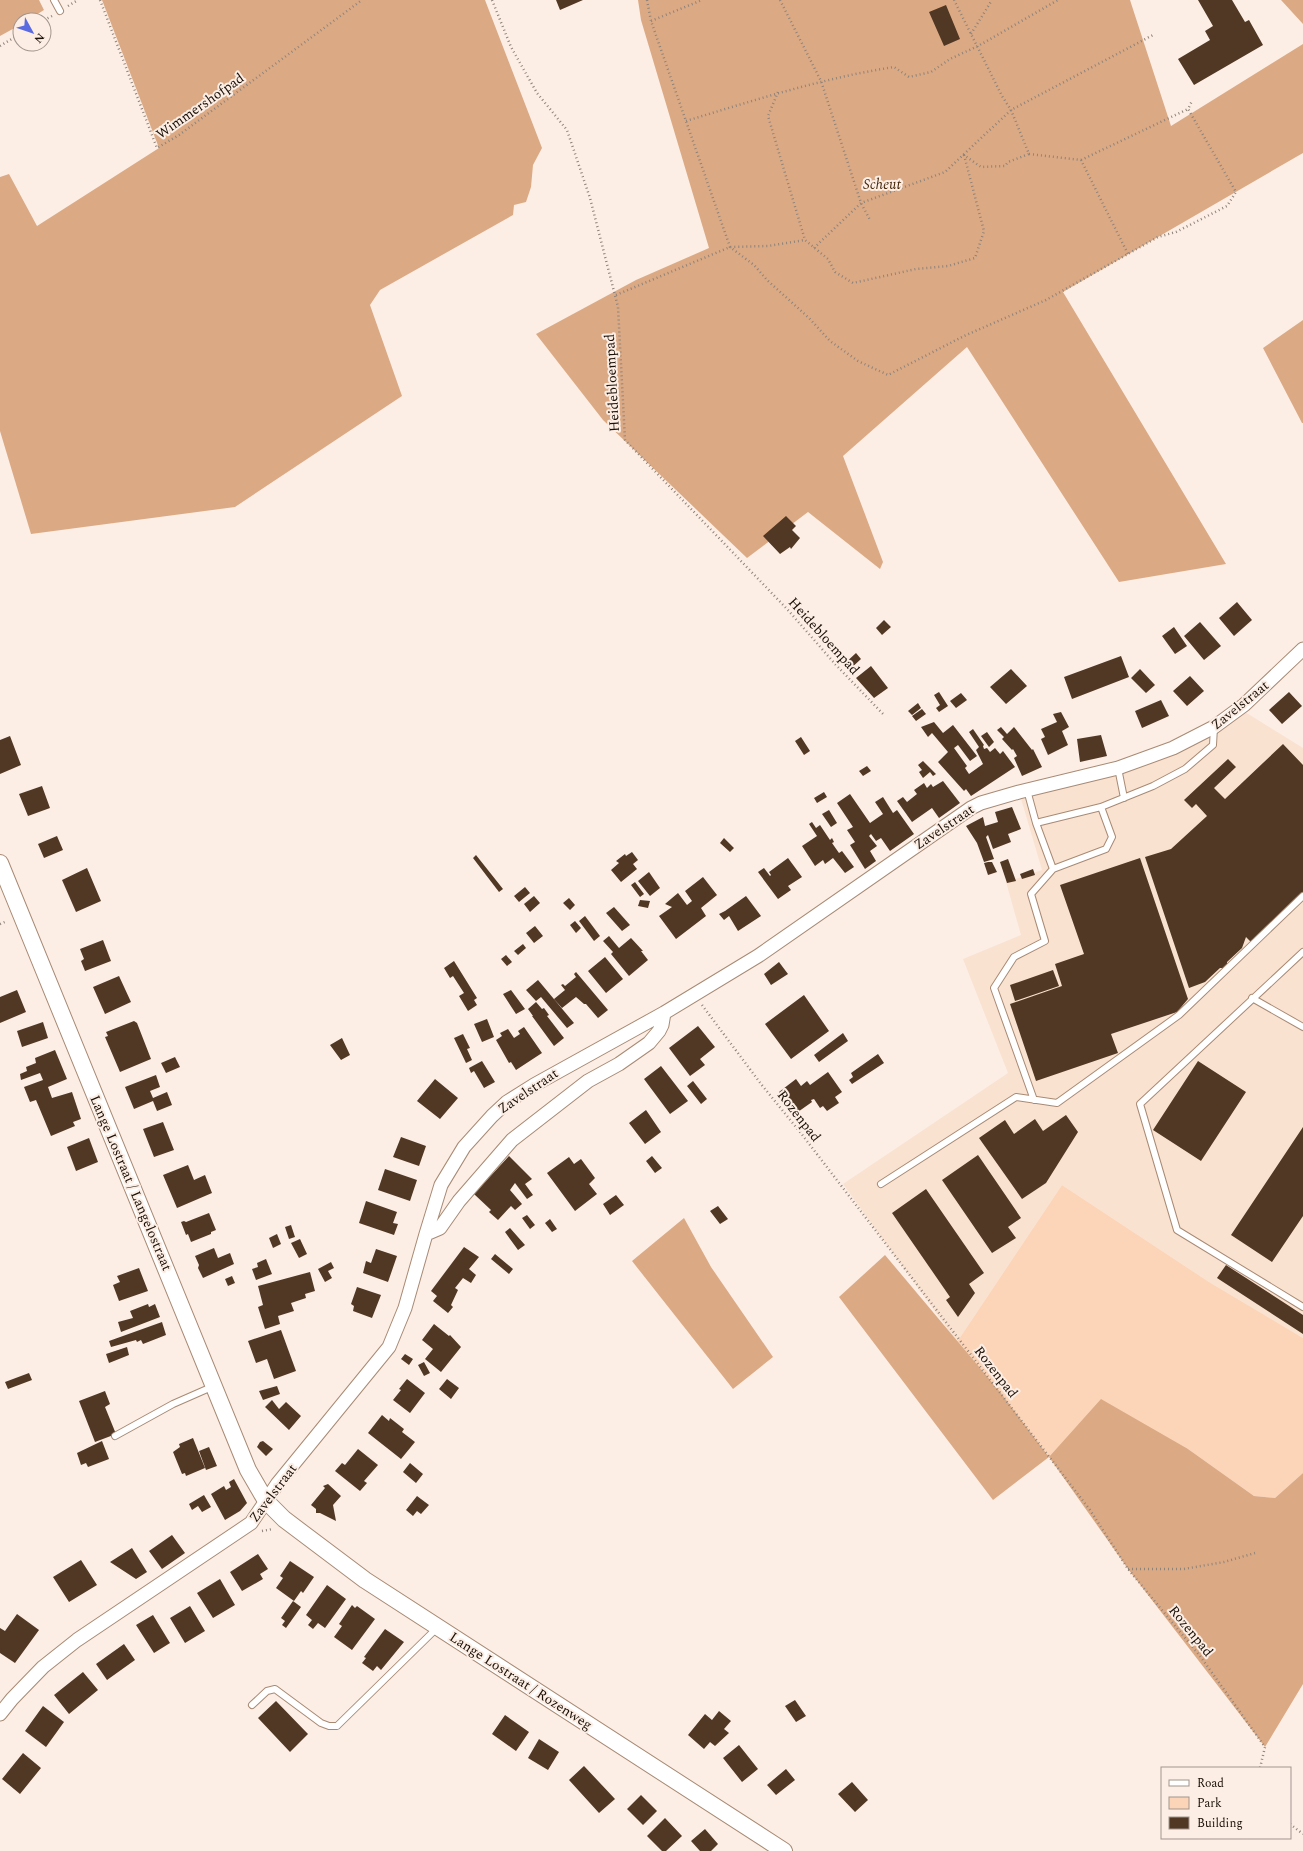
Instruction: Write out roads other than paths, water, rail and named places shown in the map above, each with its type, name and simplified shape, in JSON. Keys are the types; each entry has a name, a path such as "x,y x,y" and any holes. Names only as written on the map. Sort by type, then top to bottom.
{"street":[{"name":"Zavelstraat","path":"0,1714 12,1699 43,1667 77,1640 251,1523 278,1483 389,1347 405,1308 441,1185 464,1147 507,1102 534,1085 695,995 758,956 971,808 981,803 1027,790 1118,768 1173,748 1214,727 1244,705 1303,649"},
{"name":"Lange Lostraat / Langelostraat","path":"0,864 248,1470 266,1501"},
{"name":"Zavelstraat","path":"426,1234 440,1228 459,1201 512,1140 588,1081 618,1064 649,1042 659,1031 662,1025 664,1013"},
{"name":"Lange Lostraat / Rozenweg","path":"266,1501 284,1519 365,1580 784,1851"}],"lane":[{"path":"54,0 60,11"},
{"path":"1036,823 1101,807 1153,786 1185,769 1213,744 1214,727"},
{"path":"1118,768 1124,798"},
{"path":"1027,790 1036,823 1053,869"},
{"path":"1034,1100 994,988 1014,957 1045,941 1031,894 1053,869 1106,849 1112,837 1101,807"},
{"path":"881,1184 1016,1097 1057,1103 1179,1015 1303,896"},
{"path":"1303,952 1140,1104 1177,1230 1303,1307"},
{"path":"1252,998 1303,1027"},
{"path":"115,1436 173,1404 214,1386"},
{"path":"252,1705 267,1691 275,1689 321,1723 329,1726 336,1726 438,1627"}],"park label":[{"name":"Scheut","path":"882,184"}]}
